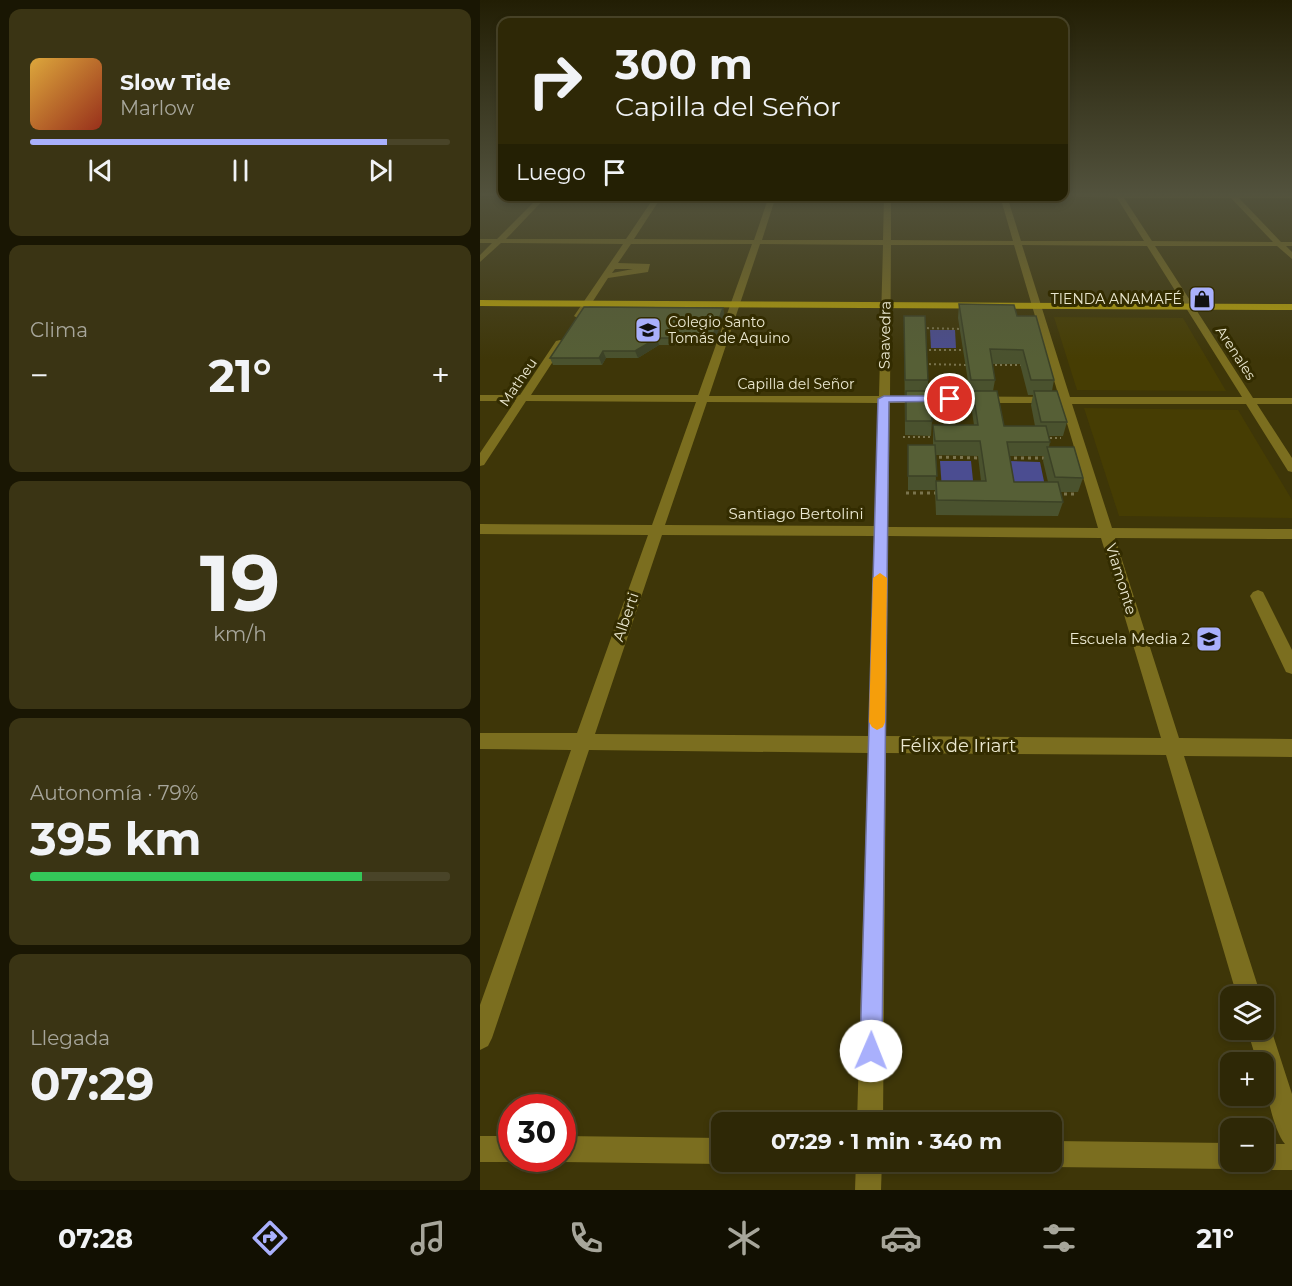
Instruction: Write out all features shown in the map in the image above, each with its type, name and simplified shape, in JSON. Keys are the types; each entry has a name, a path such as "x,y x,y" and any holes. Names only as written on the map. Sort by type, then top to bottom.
{"main road":[{"path":"480,303 584,307 1191,310 1292,314"},
{"path":"480,311 584,307"},
{"path":"1191,310 1292,307"}],"street":[{"path":"480,260 491,249"},
{"path":"575,321 625,249"},
{"name":"Alberti","path":"480,1038 755,249"},
{"name":"Saavedra","path":"870,1112 887,249"},
{"name":"Viamonte","path":"1019,249 1246,986"},
{"name":"Arenales","path":"1152,249 1292,468"},
{"path":"606,276 628,270 645,270 647,266 613,266"},
{"name":"Matheu","path":"480,462 569,330"},
{"name":"Capilla del Señor","path":"480,398 1292,401"},
{"name":"Santiago Bertolini","path":"480,529 1292,534"},
{"path":"1258,596 1292,667"},
{"name":"Félix de Iriart","path":"480,741 1292,748"},
{"path":"1262,1040 1292,1134"},
{"path":"480,1149 498,1149"},
{"path":"576,1149 711,1151"},
{"path":"1062,1154 1220,1156"},
{"path":"1274,1157 1292,1157"},
{"path":"868,1190 869,1172"}],"path":[{"path":"914,328 971,329"},
{"path":"914,350 969,350"},
{"path":"924,364 969,364"},
{"path":"980,365 1024,365"},
{"path":"903,437 944,437"},
{"path":"1041,438 1061,438"},
{"path":"928,457 986,458"},
{"path":"998,458 1044,458"},
{"path":"906,493 939,493"},
{"path":"1051,494 1074,494"}],"shaded area":[{"path":"1054,317 1183,318 1226,391 1077,390"},
{"path":"930,330 955,330 956,348 931,348"},
{"path":"1084,408 1238,410 1292,500 1292,518 1119,516"},
{"path":"940,461 971,461 974,490 942,490"},
{"path":"1008,461 1040,462 1046,491 1014,491"}],"building":[{"path":"959,304 1014,305 1017,316 1036,316 1054,380 1031,380 1023,350 990,349 995,380 971,380"},
{"name":"Colegio Santo Tomás de Aquino","path":"584,307 723,308 712,338 657,338 635,351 603,351 599,358 550,358"},
{"path":"904,316 925,316 928,380 905,380"},
{"path":"906,391 929,391 932,421 906,421"},
{"path":"973,391 997,391 1004,426 1046,426 1050,442 1007,442 1014,482 1058,482 1063,502 937,500 936,481 986,481 980,441 935,441 933,425 978,425"},
{"path":"1034,391 1057,391 1067,422 1041,422"},
{"path":"908,445 935,445 937,476 908,476"},
{"path":"1047,447 1074,447 1083,478 1055,477"}],"slow traffic":[{"path":"877,722 880,578"}],"place":[{"name":"TIENDA ANAMAFÉ","path":"1202,299"},
{"name":"Colegio Santo Tomás de Aquino","path":"648,330"},
{"name":"Escuela Media 2","path":"1209,639"}],"route":[{"path":"871,1051 884,399 950,399"}]}
